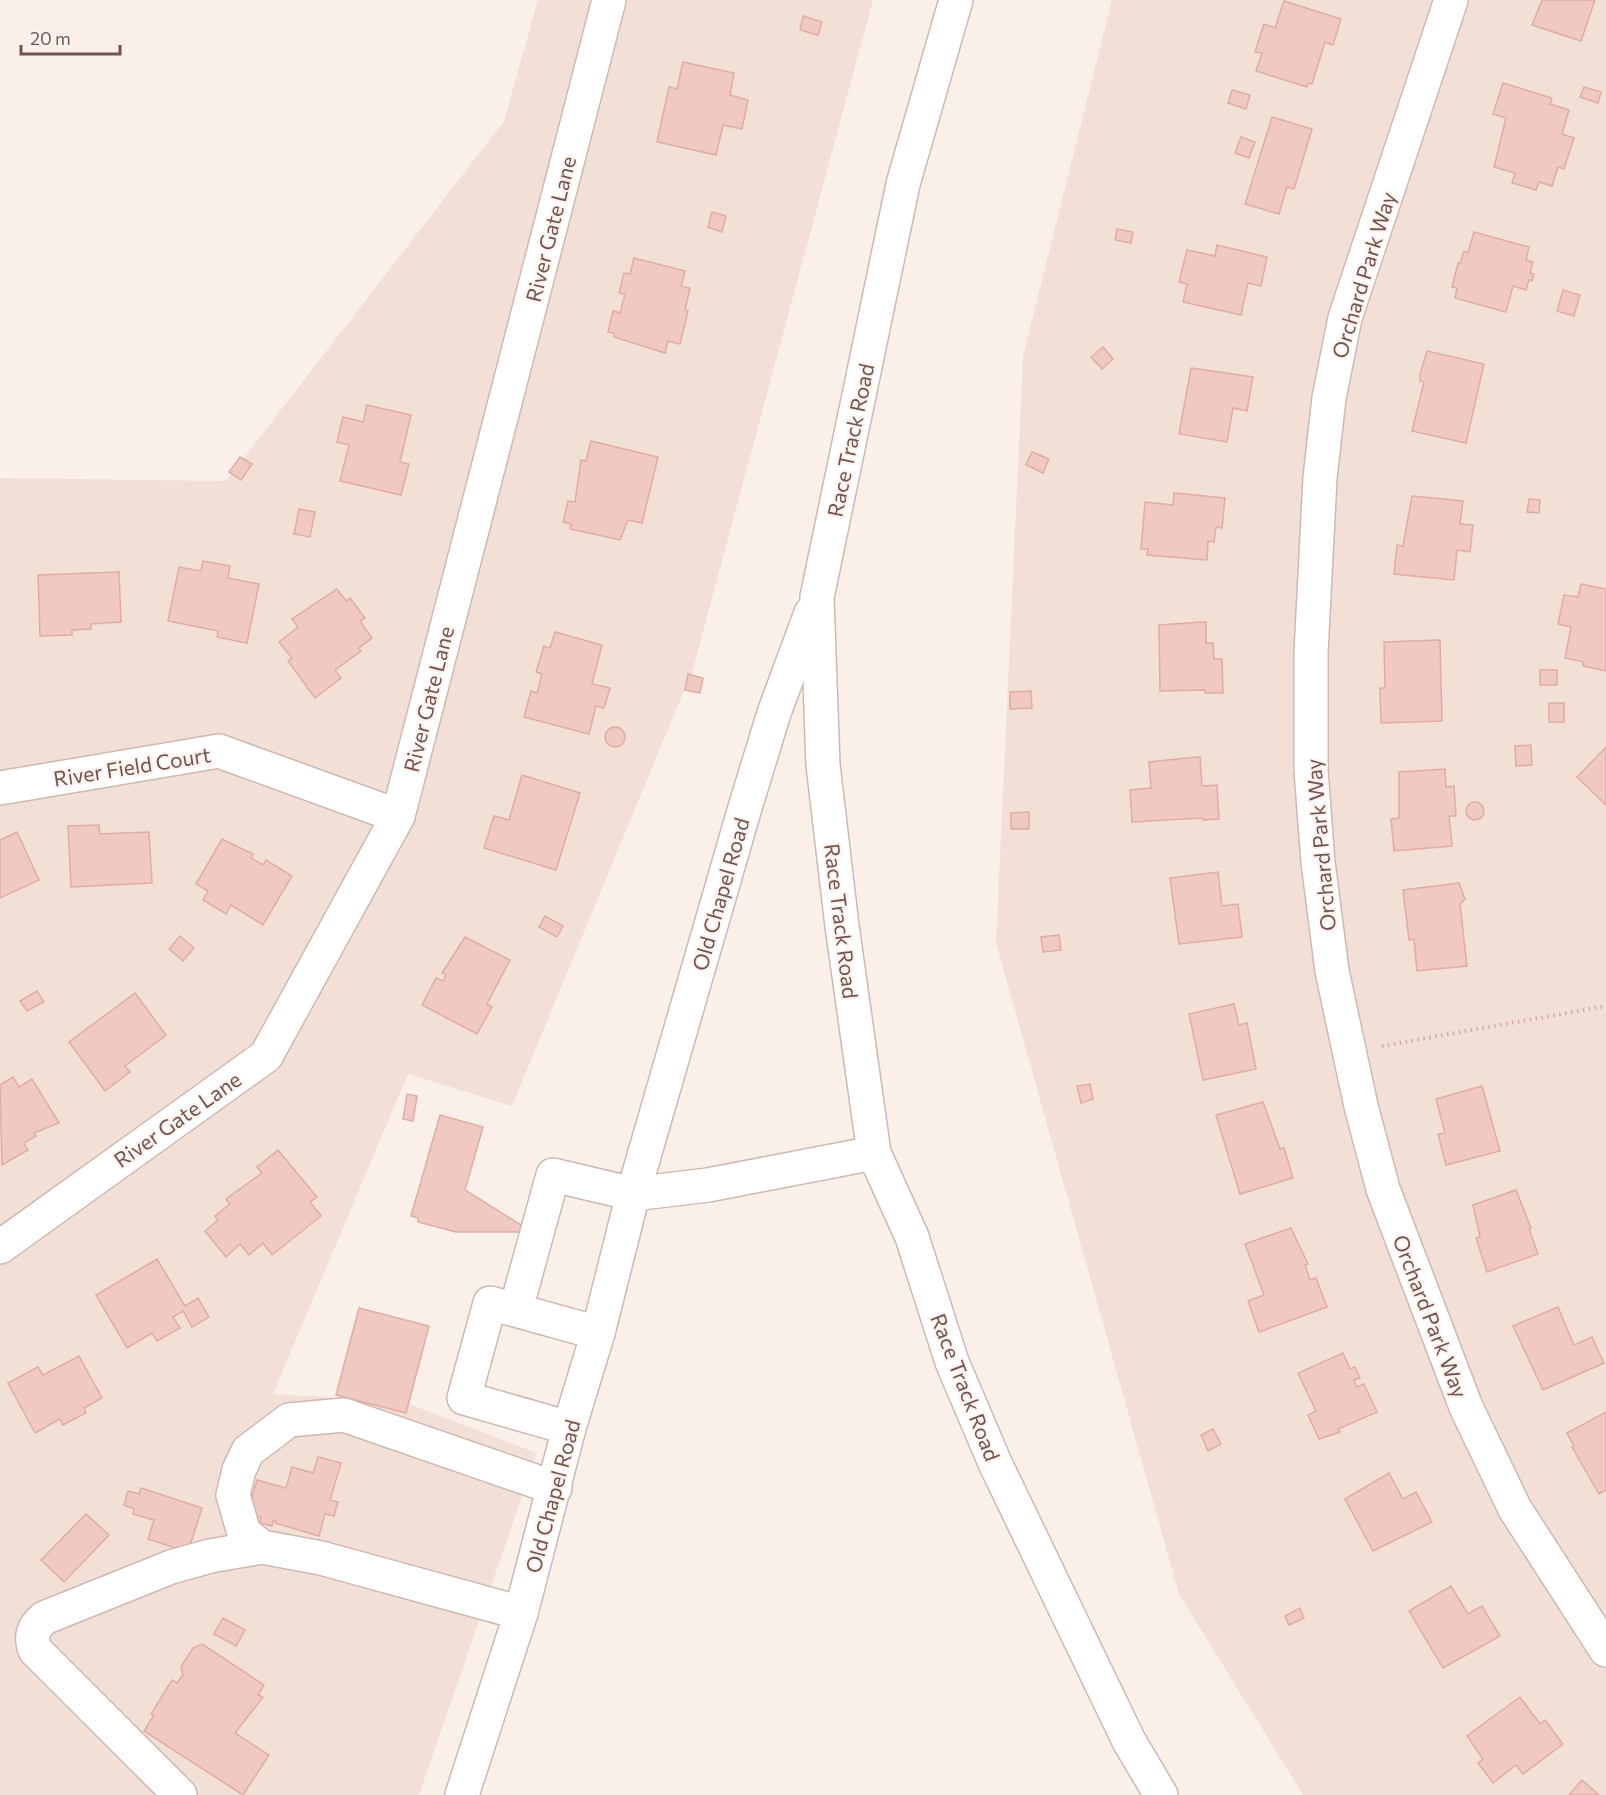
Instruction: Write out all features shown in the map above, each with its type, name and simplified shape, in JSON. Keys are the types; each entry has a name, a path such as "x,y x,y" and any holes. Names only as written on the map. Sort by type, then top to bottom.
{"street":[{"name":"River Gate Lane","path":"0,1247 266,1056 398,816 609,0"},
{"name":"Race Track Road","path":"956,0 903,184 817,597 824,765 842,926 874,1153 912,1237 952,1362 995,1463 1129,1741 1161,1795"},
{"name":"Orchard Park Way","path":"1451,0 1345,318 1329,398 1320,478 1311,653 1311,770 1318,862 1332,971 1383,1189 1466,1407 1515,1509 1606,1650"},
{"name":"Old Chapel Road","path":"462,1795 521,1613 569,1428 598,1333 633,1194 751,789 774,713 817,597"},
{"name":"River Field Court","path":"0,788 219,751 398,816"},
{"path":"516,1310 553,1175 633,1194 708,1185 874,1153"},
{"path":"569,1428 464,1398 490,1303 598,1333"},
{"path":"262,1547 244,1533 233,1495 248,1451 289,1420 344,1415 555,1488"},
{"path":"180,1795 61,1679 35,1650 31,1640 34,1627 44,1618 171,1567 210,1556 262,1547 321,1558 521,1613"}],"path":[{"path":"1350,1052 1606,1006"}],"shaded area":[{"path":"538,0 873,0 693,669 512,1106 408,1074 273,1394 404,1402 537,1453 419,1795 0,1795 0,478 226,481 504,121"},
{"path":"1112,0 1606,0 1606,1795 1303,1795 1179,1594 996,943 1023,356"}],"building":[{"path":"1542,0 1595,0 1581,41 1532,25"},
{"path":"1284,1 1341,19 1333,45 1325,42 1312,84 1308,83 1307,87 1256,71 1262,53 1255,52 1264,24 1275,28"},
{"path":"803,16 822,22 818,35 800,30"},
{"path":"683,62 734,73 730,95 748,100 742,129 723,125 716,155 657,142 669,87 677,89"},
{"path":"1503,83 1552,98 1550,104 1569,110 1562,134 1574,138 1564,169 1558,167 1552,186 1539,182 1536,190 1512,183 1515,173 1494,167 1506,118 1493,114"},
{"path":"1584,87 1601,92 1598,103 1580,97"},
{"path":"1232,90 1250,95 1246,109 1228,103"},
{"path":"1272,117 1312,129 1294,189 1287,187 1279,214 1245,204"},
{"path":"1241,137 1255,142 1249,158 1235,153"},
{"path":"712,212 726,216 722,232 708,227"},
{"path":"1117,229 1133,232 1131,243 1115,240"},
{"path":"1474,232 1529,247 1526,260 1533,262 1530,273 1534,274 1532,281 1529,280 1526,290 1513,286 1506,312 1455,298 1457,288 1452,287 1458,263 1460,264 1464,251 1468,253"},
{"path":"1217,245 1267,257 1261,286 1248,283 1241,315 1183,302 1187,284 1179,282 1187,250 1215,256"},
{"path":"634,258 685,271 681,286 690,288 685,310 688,311 680,344 668,341 665,353 614,337 614,333 608,332 613,311 620,313 625,294 619,293 624,273 630,274"},
{"path":"1563,290 1580,295 1574,316 1557,311"},
{"path":"1103,347 1113,359 1102,369 1091,357"},
{"path":"1427,351 1484,364 1466,443 1412,431 1424,382 1420,381 1420,374"},
{"path":"1191,368 1253,377 1247,411 1233,408 1227,442 1179,434"},
{"path":"367,405 411,415 400,462 409,464 401,495 340,481 349,445 337,442 343,417 363,422"},
{"path":"591,441 658,457 642,523 628,520 620,540 570,529 571,524 563,522 568,501 575,502 581,460 586,461"},
{"path":"1032,452 1049,459 1043,473 1026,465"},
{"path":"240,457 252,464 241,480 229,472"},
{"path":"1174,493 1225,498 1222,528 1216,527 1214,542 1208,541 1207,560 1147,555 1148,549 1141,549 1145,502 1173,505"},
{"path":"1412,496 1463,501 1460,524 1473,525 1470,552 1457,550 1454,580 1394,574 1397,545 1403,546"},
{"path":"1529,499 1540,500 1539,513 1527,512"},
{"path":"299,509 315,512 310,537 294,534"},
{"path":"203,561 230,566 228,578 259,584 247,643 217,637 218,631 168,621 179,567 201,571"},
{"path":"119,572 121,622 91,624 91,629 72,630 72,635 40,636 38,575"},
{"path":"1581,584 1606,589 1606,671 1583,666 1584,662 1565,658 1571,627 1558,624 1564,595 1578,597"},
{"path":"337,589 346,601 350,598 365,618 360,621 372,638 359,648 361,651 335,670 341,678 315,698 288,661 292,658 279,642 298,627 292,619"},
{"path":"1206,622 1206,643 1213,643 1214,659 1222,659 1223,693 1205,693 1205,690 1160,691 1159,625"},
{"path":"555,632 602,645 592,684 610,688 604,708 596,706 589,734 524,717 531,691 537,693 542,674 536,672 544,646 550,648"},
{"path":"1440,640 1442,721 1381,723 1380,688 1385,688 1384,642"},
{"path":"1540,670 1557,670 1557,685 1540,685"},
{"path":"688,674 703,678 700,693 685,690"},
{"path":"1031,691 1032,708 1010,709 1010,692"},
{"path":"1549,703 1564,703 1564,722 1549,722"},
{"path":"615,727 622,730 625,737 622,744 615,747 608,744 605,737 608,730"},
{"path":"1531,745 1532,765 1516,766 1515,746"},
{"path":"1606,747 1606,805 1577,777"},
{"path":"1200,757 1202,786 1217,785 1219,819 1132,822 1130,790 1151,788 1149,762"},
{"path":"1445,769 1446,787 1454,786 1456,816 1449,816 1452,846 1394,851 1391,819 1399,818 1399,772"},
{"path":"522,775 580,793 556,870 484,848 494,816 509,820"},
{"path":"1475,802 1481,805 1484,811 1481,817 1475,820 1469,817 1466,811 1469,805"},
{"path":"1029,812 1029,829 1011,829 1011,813"},
{"path":"99,825 100,834 149,832 152,883 71,887 68,826"},
{"path":"17,832 39,880 0,898 0,840"},
{"path":"222,839 253,854 251,858 263,865 266,860 292,876 263,925 231,905 226,914 203,900 208,891 196,884"},
{"path":"1218,872 1222,906 1238,904 1242,937 1179,944 1170,878"},
{"path":"1459,883 1465,899 1460,904 1467,966 1417,971 1414,939 1409,940 1403,890"},
{"path":"545,916 563,926 557,937 539,927"},
{"path":"1059,935 1061,950 1043,952 1041,937"},
{"path":"180,936 194,948 183,961 169,949"},
{"path":"465,937 510,960 487,1004 492,1007 477,1034 422,1005 436,978 443,981 446,975 442,973"},
{"path":"37,991 44,1002 27,1011 20,1001"},
{"path":"135,993 166,1035 125,1066 130,1072 105,1091 69,1042"},
{"path":"1234,1004 1239,1025 1247,1023 1256,1069 1203,1080 1189,1014"},
{"path":"13,1077 19,1087 32,1079 59,1123 34,1133 36,1136 24,1143 28,1150 2,1165 0,1085"},
{"path":"1090,1084 1093,1099 1081,1103 1077,1086"},
{"path":"1482,1086 1500,1151 1446,1165 1438,1134 1445,1133 1436,1099"},
{"path":"407,1094 417,1096 413,1121 403,1119"},
{"path":"1263,1102 1280,1149 1284,1148 1293,1178 1240,1194 1216,1115"},
{"path":"440,1115 483,1127 465,1190 532,1232 456,1232 418,1222 418,1218 411,1216"},
{"path":"278,1150 317,1197 310,1202 321,1216 272,1255 263,1243 249,1255 240,1244 226,1257 205,1231 218,1220 215,1216 230,1204 226,1199 262,1173 257,1167"},
{"path":"1516,1190 1531,1228 1529,1229 1538,1254 1487,1272 1476,1238 1480,1237 1473,1205"},
{"path":"1291,1228 1308,1264 1305,1265 1310,1280 1316,1278 1327,1307 1259,1332 1248,1301 1264,1295 1245,1244"},
{"path":"157,1259 185,1306 198,1298 209,1317 192,1327 183,1311 173,1317 180,1328 157,1341 152,1333 127,1348 96,1295"},
{"path":"1558,1307 1574,1345 1592,1337 1604,1363 1543,1390 1513,1326"},
{"path":"359,1308 429,1326 406,1413 336,1395"},
{"path":"1343,1353 1350,1369 1355,1367 1360,1378 1354,1380 1357,1387 1364,1384 1377,1412 1338,1429 1340,1432 1319,1439 1308,1415 1316,1411 1298,1373"},
{"path":"79,1356 102,1398 84,1408 86,1413 63,1425 60,1419 35,1433 8,1383 38,1367 43,1375"},
{"path":"1606,1412 1606,1490 1599,1494 1572,1447 1574,1446 1567,1433"},
{"path":"1213,1429 1221,1444 1208,1451 1201,1435"},
{"path":"318,1457 341,1463 330,1500 338,1502 334,1516 325,1514 319,1536 275,1523 276,1521 273,1520 272,1526 260,1523 261,1517 247,1514 257,1480 286,1488 292,1467 313,1473"},
{"path":"1389,1473 1403,1499 1416,1492 1432,1522 1373,1551 1345,1499"},
{"path":"141,1488 202,1508 188,1552 148,1539 154,1520 133,1514 134,1509 124,1505 128,1491 139,1494"},
{"path":"86,1514 109,1535 64,1582 41,1560"},
{"path":"1451,1586 1468,1614 1482,1606 1500,1636 1443,1668 1409,1611"},
{"path":"1300,1608 1304,1618 1289,1625 1285,1616"},
{"path":"223,1618 245,1630 236,1646 214,1634"},
{"path":"202,1644 264,1685 258,1695 263,1697 235,1733 269,1755 243,1795 144,1731 154,1715 151,1714 172,1680 177,1683 183,1675 181,1667 193,1648"},
{"path":"1520,1697 1540,1724 1545,1720 1563,1744 1523,1774 1516,1765 1493,1783 1478,1763 1483,1759 1467,1736"},
{"path":"1582,1780 1599,1795 1569,1795"}]}
